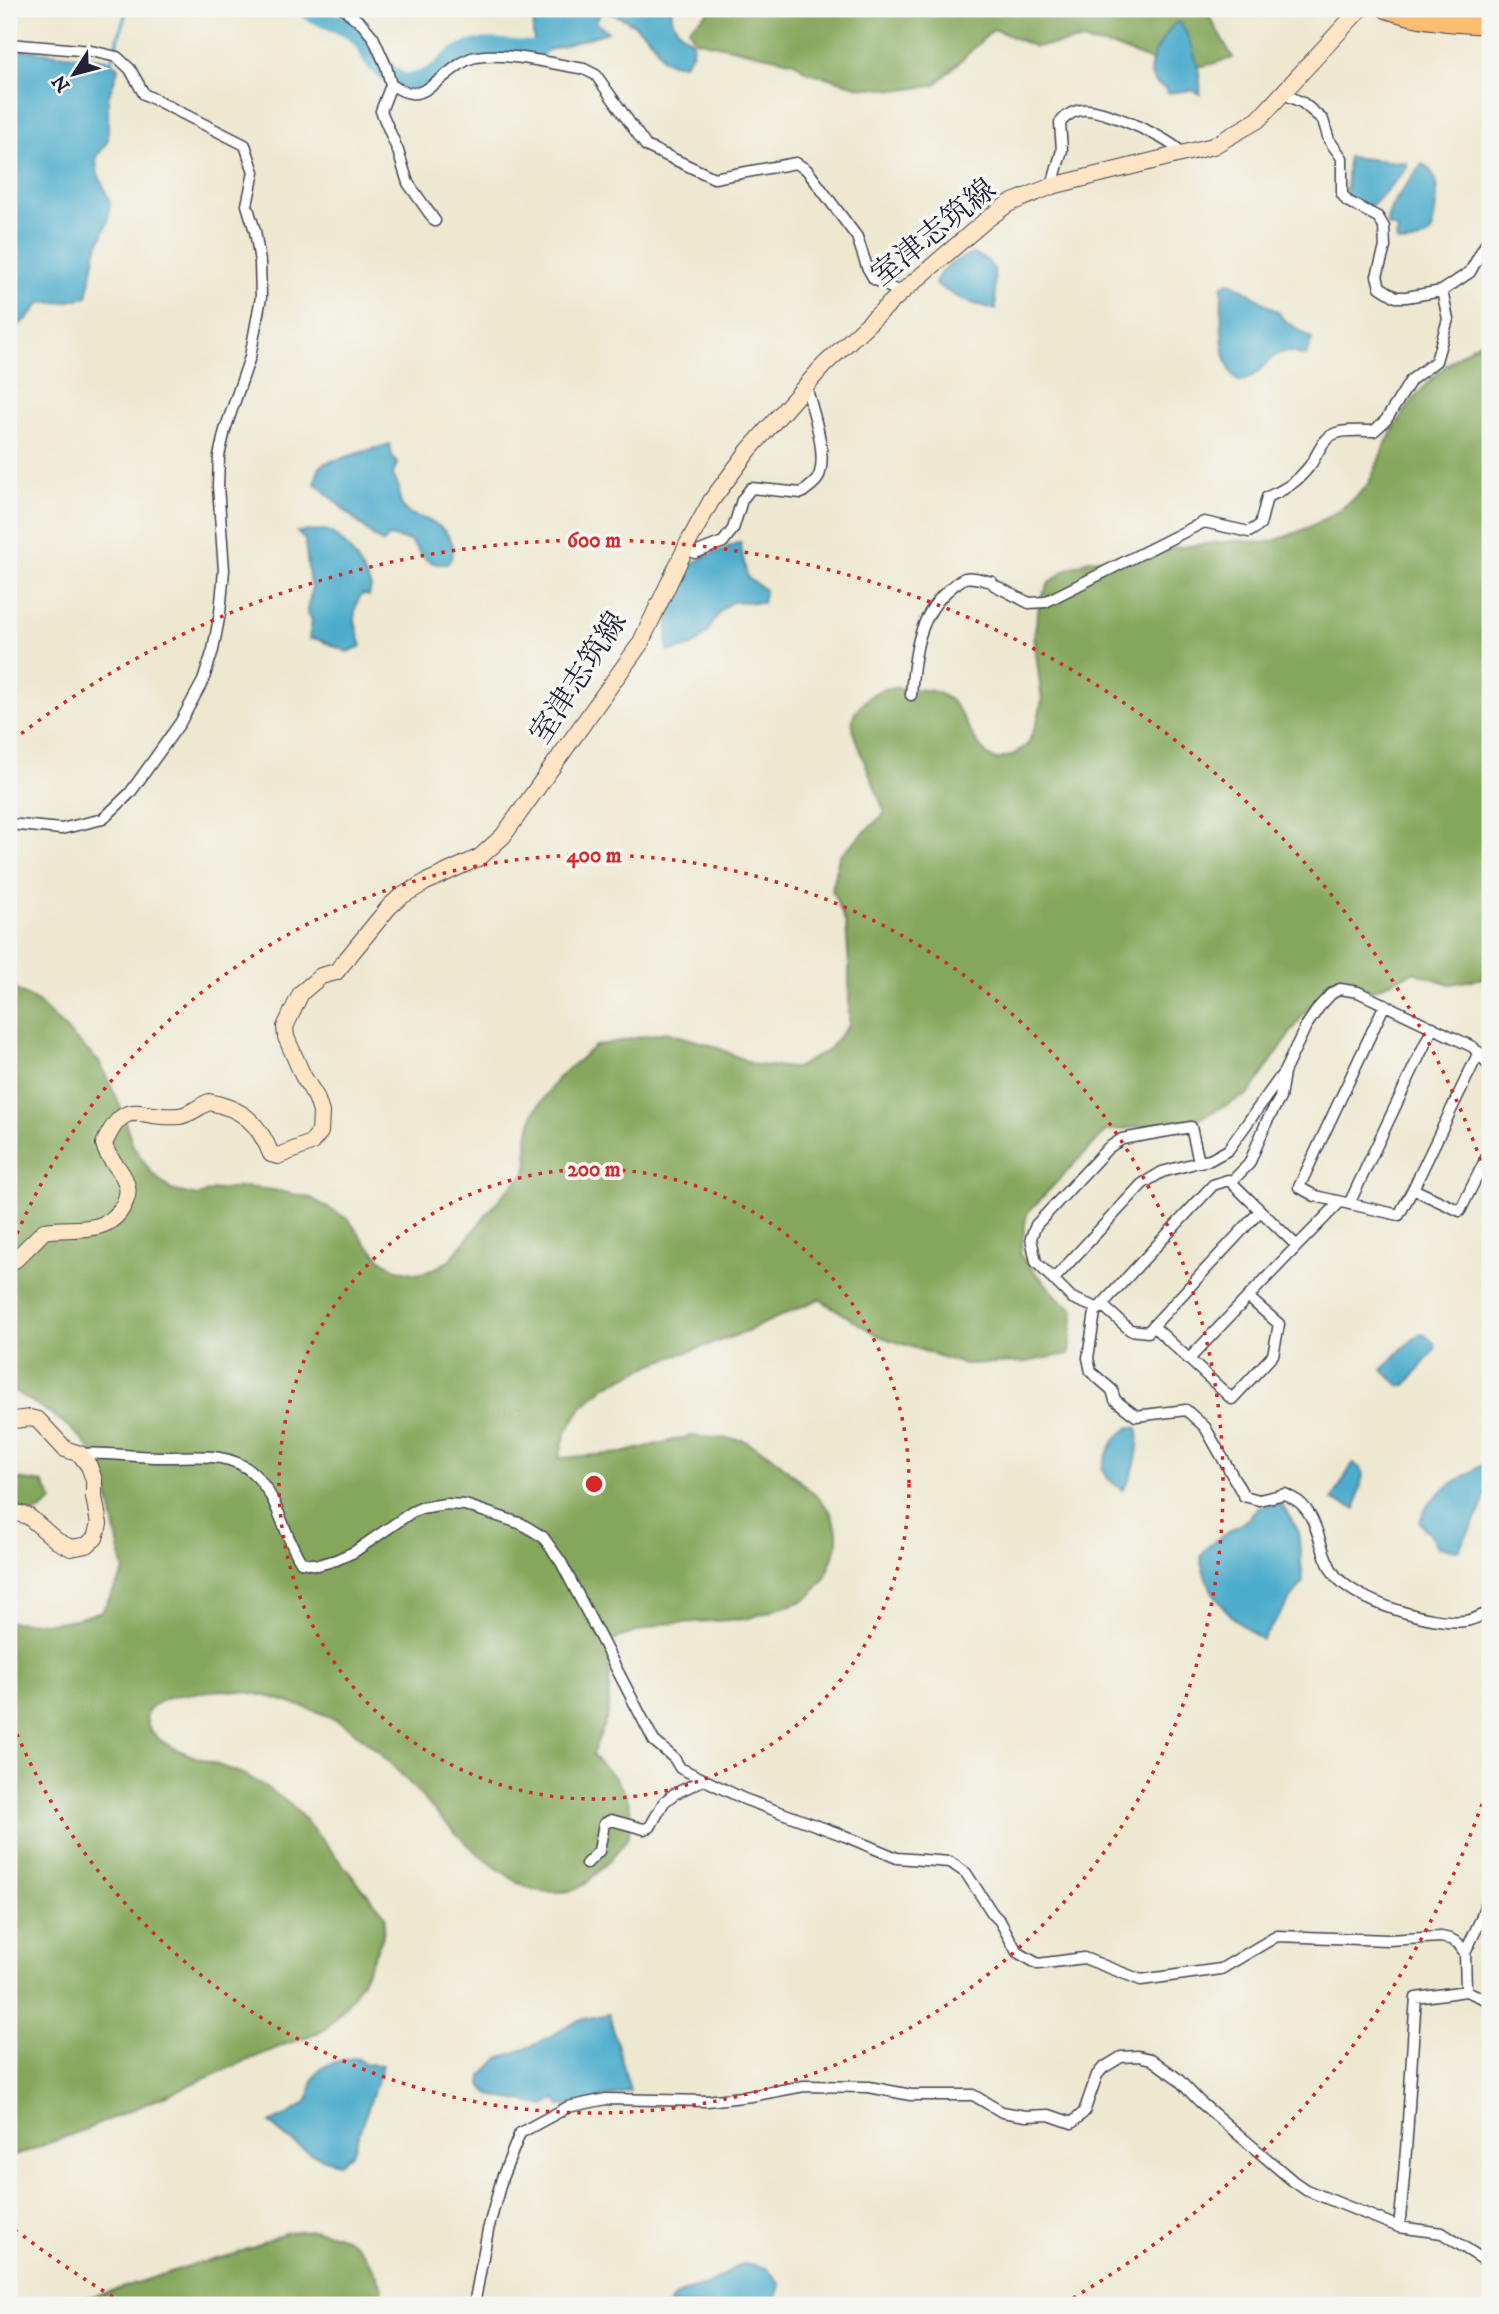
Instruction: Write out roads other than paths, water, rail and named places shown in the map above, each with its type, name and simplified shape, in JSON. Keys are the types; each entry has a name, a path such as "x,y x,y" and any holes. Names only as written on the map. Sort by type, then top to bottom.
{"main road":[{"name":"室津志筑線","path":"9,1263 44,1231 93,1228 107,1223 118,1214 128,1188 104,1144 126,1114 140,1112 180,1116 209,1102 242,1113 261,1132 271,1154 278,1156 313,1141 320,1132 321,1112 286,1037 285,1027 301,993 315,980 336,972 400,897 413,888 480,857 503,836 640,644 685,548 719,490 749,450 824,365 901,293 1008,204 1052,186 1213,146 1258,120 1360,9"},
{"path":"1386,9 1407,16 1443,22 1490,25"},
{"path":"9,1417 14,1420 38,1420 65,1449 80,1454 89,1466 94,1480 93,1497 99,1524 94,1538 87,1545 76,1548 66,1546 28,1516 9,1511"}],"street":[{"path":"344,9 373,37 386,66 391,85 381,111 408,183 435,221"},
{"path":"1443,22 1458,12 1476,9"},
{"path":"9,44 91,51 117,57 130,69 144,94 244,145 254,172 247,205 260,262 261,297 250,357 219,456 218,486 224,570 213,650 202,681 180,723 130,793 103,819 61,829 9,824"},
{"path":"391,85 411,94 423,91 474,57 499,56 584,69 596,75 646,146 703,173 718,179 796,163 807,170 857,237 874,279 901,293"},
{"path":"1284,94 1303,103 1323,120 1329,140 1342,158 1342,194 1347,201 1378,217 1384,228 1385,247 1377,276 1380,287 1395,297 1406,298 1442,290 1470,272 1490,236"},
{"path":"1052,186 1062,149 1060,123 1067,114 1086,109 1132,124 1177,147 1183,154"},
{"path":"911,695 913,662 918,639 942,595 962,579 971,577 992,582 1029,603 1045,602 1204,522 1249,532 1260,525 1267,497 1283,491 1307,470 1322,443 1339,432 1374,431 1386,420 1411,380 1436,361 1448,319 1442,290"},
{"path":"685,548 695,553 723,542 733,529 742,500 751,488 802,494 818,479 821,460 820,434 806,386"},
{"path":"1053,1280 1142,1184 1162,1172 1199,1163 1228,1150 1284,1072 1306,1026 1319,1007 1340,989 1350,990 1385,1004 1473,1047 1490,1067"},
{"path":"1385,1004 1299,1187 1315,1195 1399,1215 1479,1052"},
{"path":"1189,1359 1297,1246 1344,1203 1433,1027"},
{"path":"1231,1182 1249,1164 1280,1098 1284,1072"},
{"path":"1199,1163 1191,1127 1122,1139 1108,1148 1036,1225 1031,1238 1036,1262 1072,1298 1100,1307 1130,1330 1148,1332 1260,1211"},
{"path":"1413,1189 1460,1211 1490,1150"},
{"path":"1297,1246 1231,1182 1228,1180 1213,1185 1096,1312 1088,1358 1091,1372 1112,1390 1115,1399 1136,1416 1186,1410 1205,1427 1244,1496 1259,1500 1285,1494 1300,1503 1310,1516 1325,1559 1345,1585 1375,1603 1452,1622 1469,1621 1490,1612"},
{"path":"1153,1326 1232,1399 1273,1355 1279,1324 1248,1297"},
{"path":"80,1454 101,1452 160,1457 201,1455 244,1466 254,1474 273,1500 291,1545 301,1562 318,1564 354,1552 421,1508 445,1504 465,1505 522,1524 543,1538 561,1562 654,1741 674,1758 680,1768 744,1799 897,1858 950,1862 966,1873 1000,1921 1017,1952 1038,1965 1084,1958 1141,1980 1221,1969 1277,1936 1388,1940 1441,1937 1458,1944 1465,1953"},
{"path":"586,1864 599,1851 604,1824 611,1820 644,1829 650,1827 664,1802 703,1780"},
{"path":"1466,1991 1465,1953 1481,1919 1490,1888"},
{"path":"1399,2227 1406,2164 1416,1998 1466,1991 1490,2001"},
{"path":"474,2305 488,2230 502,2178 520,2133 568,2108 606,2099 707,2101 804,2086 869,2087 911,2095 974,2095 1002,2112 1026,2116 1049,2115 1072,2123 1084,2112 1097,2075 1103,2067 1121,2057 1139,2056 1151,2059 1177,2078 1199,2101 1306,2190 1399,2227 1441,2233 1490,2264"}],"water":[{"path":"536,9 672,9 674,24 693,42 692,54 684,64 663,60 659,51 640,29 605,12 600,14 596,22 608,32 539,53 533,37"},
{"path":"1175,23 1181,23 1192,48 1198,67 1200,94 1192,90 1167,93 1151,75 1153,57"},
{"path":"9,48 107,60 119,67 108,98 108,140 96,162 110,202 108,222 96,250 87,297 65,302 40,303 27,319 9,332"},
{"path":"1348,157 1407,163 1407,168 1375,203 1369,206 1355,202 1346,195"},
{"path":"1422,164 1434,176 1436,185 1432,232 1416,241 1398,242 1398,229 1387,225 1387,218 1394,202"},
{"path":"973,254 987,260 994,270 996,310 965,301 935,284 950,264"},
{"path":"1228,282 1279,313 1283,319 1312,339 1306,356 1287,352 1277,354 1251,377 1238,381 1227,362 1222,336 1222,286"},
{"path":"390,444 391,453 397,463 393,475 399,488 402,506 412,515 432,522 445,531 453,550 447,564 428,561 410,541 389,536 383,543 315,483 319,468 325,463"},
{"path":"326,530 347,547 371,587 369,596 362,594 358,600 355,613 362,646 348,652 317,639 309,639 312,620 307,614 312,587 305,540 297,532"},
{"path":"740,542 747,577 765,590 763,603 730,603 721,610 697,643 668,651 669,591 680,568"},
{"path":"1420,1334 1435,1344 1435,1349 1406,1385 1400,1386 1382,1370"},
{"path":"1130,1427 1137,1428 1137,1452 1130,1478 1122,1490 1106,1477 1102,1470 1112,1445 1119,1435"},
{"path":"1353,1463 1363,1474 1356,1509 1332,1500"},
{"path":"1482,1465 1490,1469 1489,1480 1475,1521 1458,1550 1438,1547 1420,1522 1424,1512 1436,1495"},
{"path":"1281,1504 1298,1530 1303,1582 1262,1640 1235,1619 1219,1602 1208,1583 1201,1559 1210,1545 1246,1520 1258,1507"},
{"path":"609,2014 630,2091 576,2105 561,2106 556,2099 545,2106 490,2095 481,2084 482,2076 498,2059 536,2044 579,2020"},
{"path":"352,2058 365,2064 383,2065 352,2153 339,2163 302,2148 270,2123 304,2104 315,2077 323,2068"},
{"path":"743,2264 766,2268 780,2283 776,2305 668,2305 679,2294 711,2283"}],"waterway":[{"path":"111,62 127,9"},
{"path":"308,9 358,35 379,66 404,83 426,79 454,58 479,48 537,50"}]}
